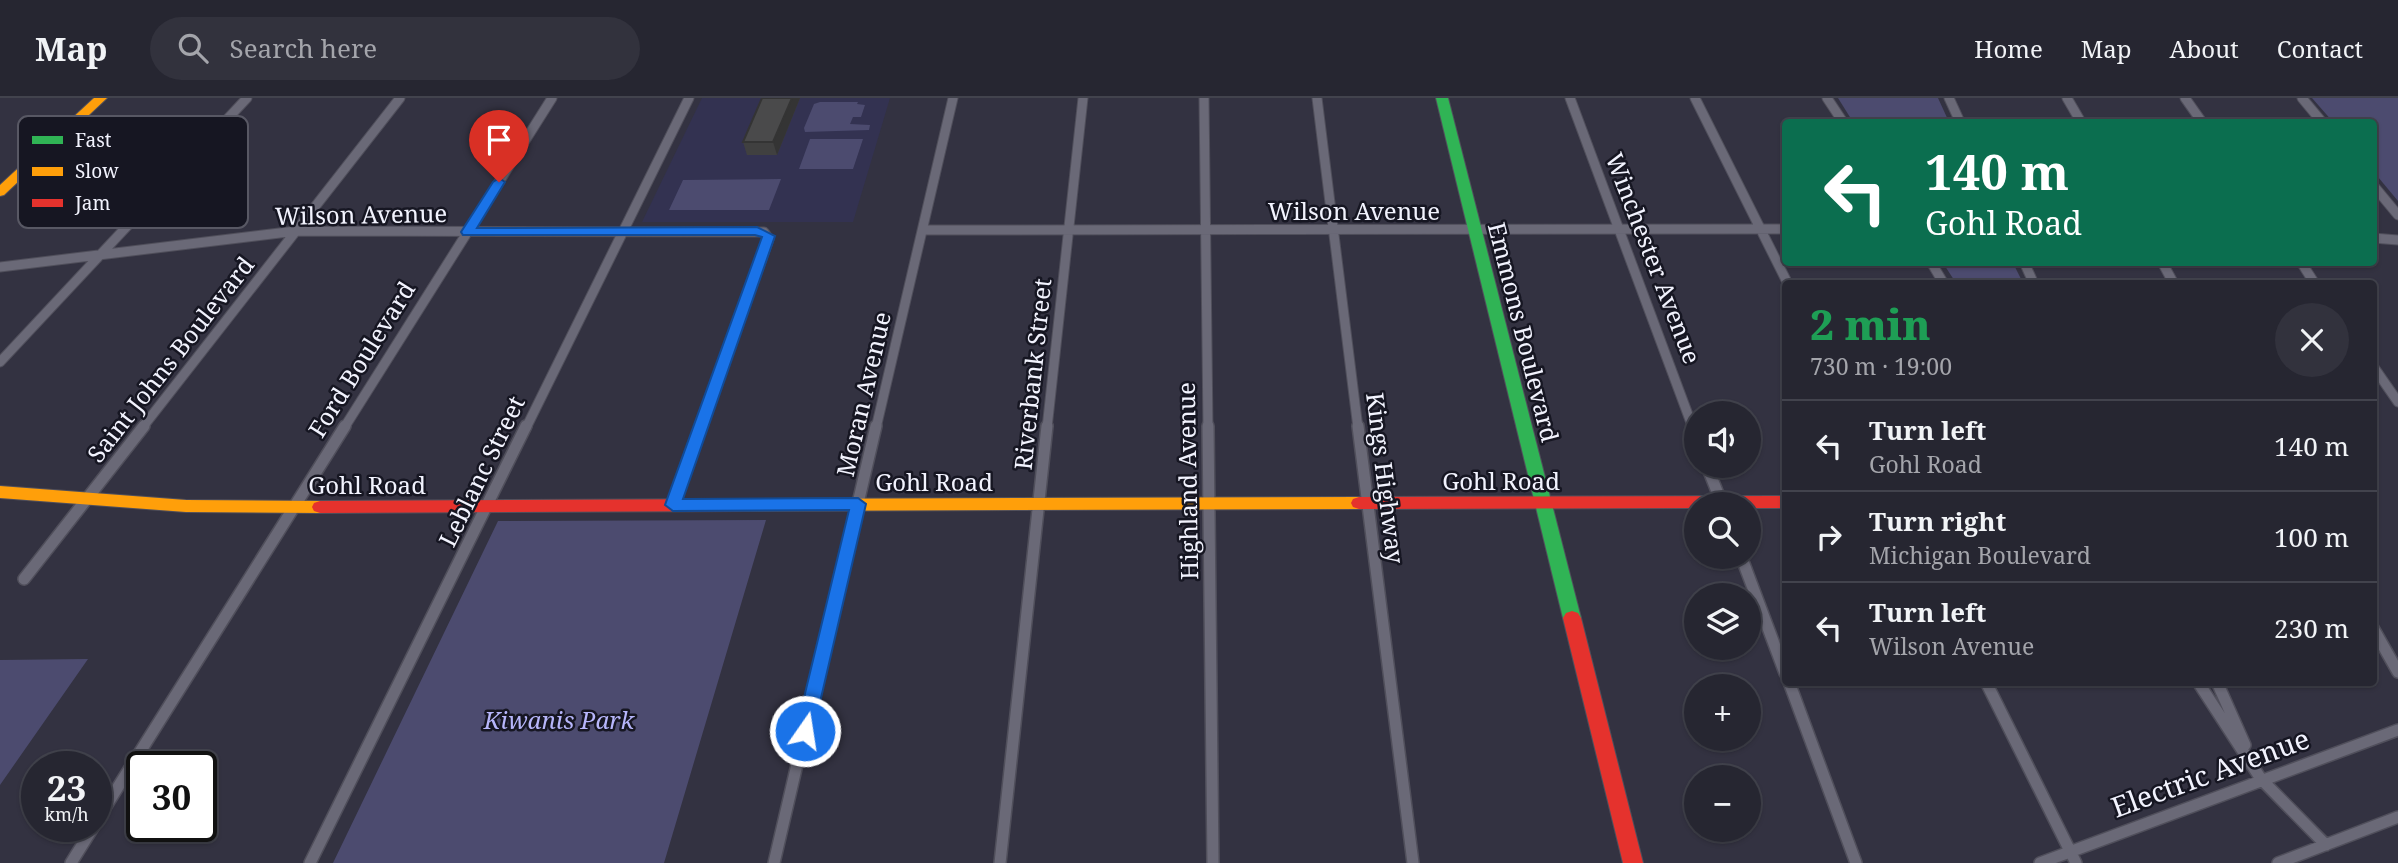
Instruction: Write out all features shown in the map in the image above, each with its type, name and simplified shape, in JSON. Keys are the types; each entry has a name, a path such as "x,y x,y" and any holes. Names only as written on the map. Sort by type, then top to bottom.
{"street":[{"path":"82,116 101,98"},
{"path":"230,116 247,98"},
{"name":"Saint Johns Boulevard","path":"24,579 400,98"},
{"name":"Ford Boulevard","path":"112,797 552,98"},
{"name":"Leblanc Street","path":"310,863 689,98"},
{"name":"Moran Avenue","path":"774,863 953,98"},
{"name":"Riverbank Street","path":"1000,863 1083,98"},
{"name":"Highland Avenue","path":"1204,98 1213,863"},
{"name":"Kings Highway","path":"1317,98 1413,863"},
{"name":"Emmons Boulevard","path":"1442,98 1633,863"},
{"name":"Winchester Avenue","path":"1570,98 1684,403"},
{"path":"1695,98 1786,280"},
{"path":"1828,98 1841,119"},
{"path":"1949,98 1959,119"},
{"path":"2067,98 2079,119"},
{"path":"2185,98 2200,119"},
{"path":"2302,98 2320,119"},
{"path":"0,192 18,175"},
{"path":"2377,190 2398,215"},
{"path":"0,362 125,228"},
{"name":"Wilson Avenue","path":"923,230 1782,229"},
{"name":"Wilson Avenue","path":"0,267 296,231 767,233 769,239 673,505"},
{"path":"2377,238 2398,240"},
{"path":"2377,372 2398,402"},
{"name":"Gohl Road","path":"0,492 186,506 294,507 1684,503"},
{"name":"Gohl Road","path":"1761,502 1782,502"},
{"path":"1746,569 1782,665"},
{"path":"2377,635 2398,671"},
{"path":"1790,686 1856,863"},
{"path":"1988,686 2074,857"},
{"path":"2202,686 2261,779 2326,845"},
{"path":"2219,686 2261,779"},
{"name":"Electric Avenue","path":"2040,863 2074,857 2261,779 2398,730"},
{"path":"2278,863 2398,817"},
{"name":"Ford Boulevard","path":"71,863 84,842"}],"shaded area":[{"path":"702,98 890,98 853,222 642,222"}],"green space":[{"path":"1838,98 1938,98 1948,119 1851,119"},
{"path":"2312,98 2398,98 2398,201 2377,176 2377,119 2330,119"},
{"path":"858,102 857,104 865,105 861,117 853,117 850,124 870,125 869,130 805,132 804,128 814,104"},
{"path":"810,139 863,139 853,169 799,169"},
{"path":"781,179 769,210 669,210 683,180"},
{"path":"1945,266 2014,266 2022,280 1954,280"},
{"name":"Kiwanis Park","path":"766,520 664,863 333,863 498,521"},
{"path":"88,659 24,751 21,751 0,785 0,660"}],"building":[{"path":"762,98 792,98 773,142 743,142"}],"traffic: fast":[{"path":"1442,98 1572,618"}],"traffic: slow":[{"path":"82,116 101,98"},
{"path":"0,192 18,175"},
{"path":"0,492 186,506 320,507"},
{"path":"748,505 1359,503"}],"traffic: jam":[{"path":"1359,503 1782,502"},
{"path":"320,507 748,505"},
{"path":"1572,618 1633,863"}],"route":[{"path":"499,182 468,232 757,231 769,236 673,505 858,504 805,731"}]}
